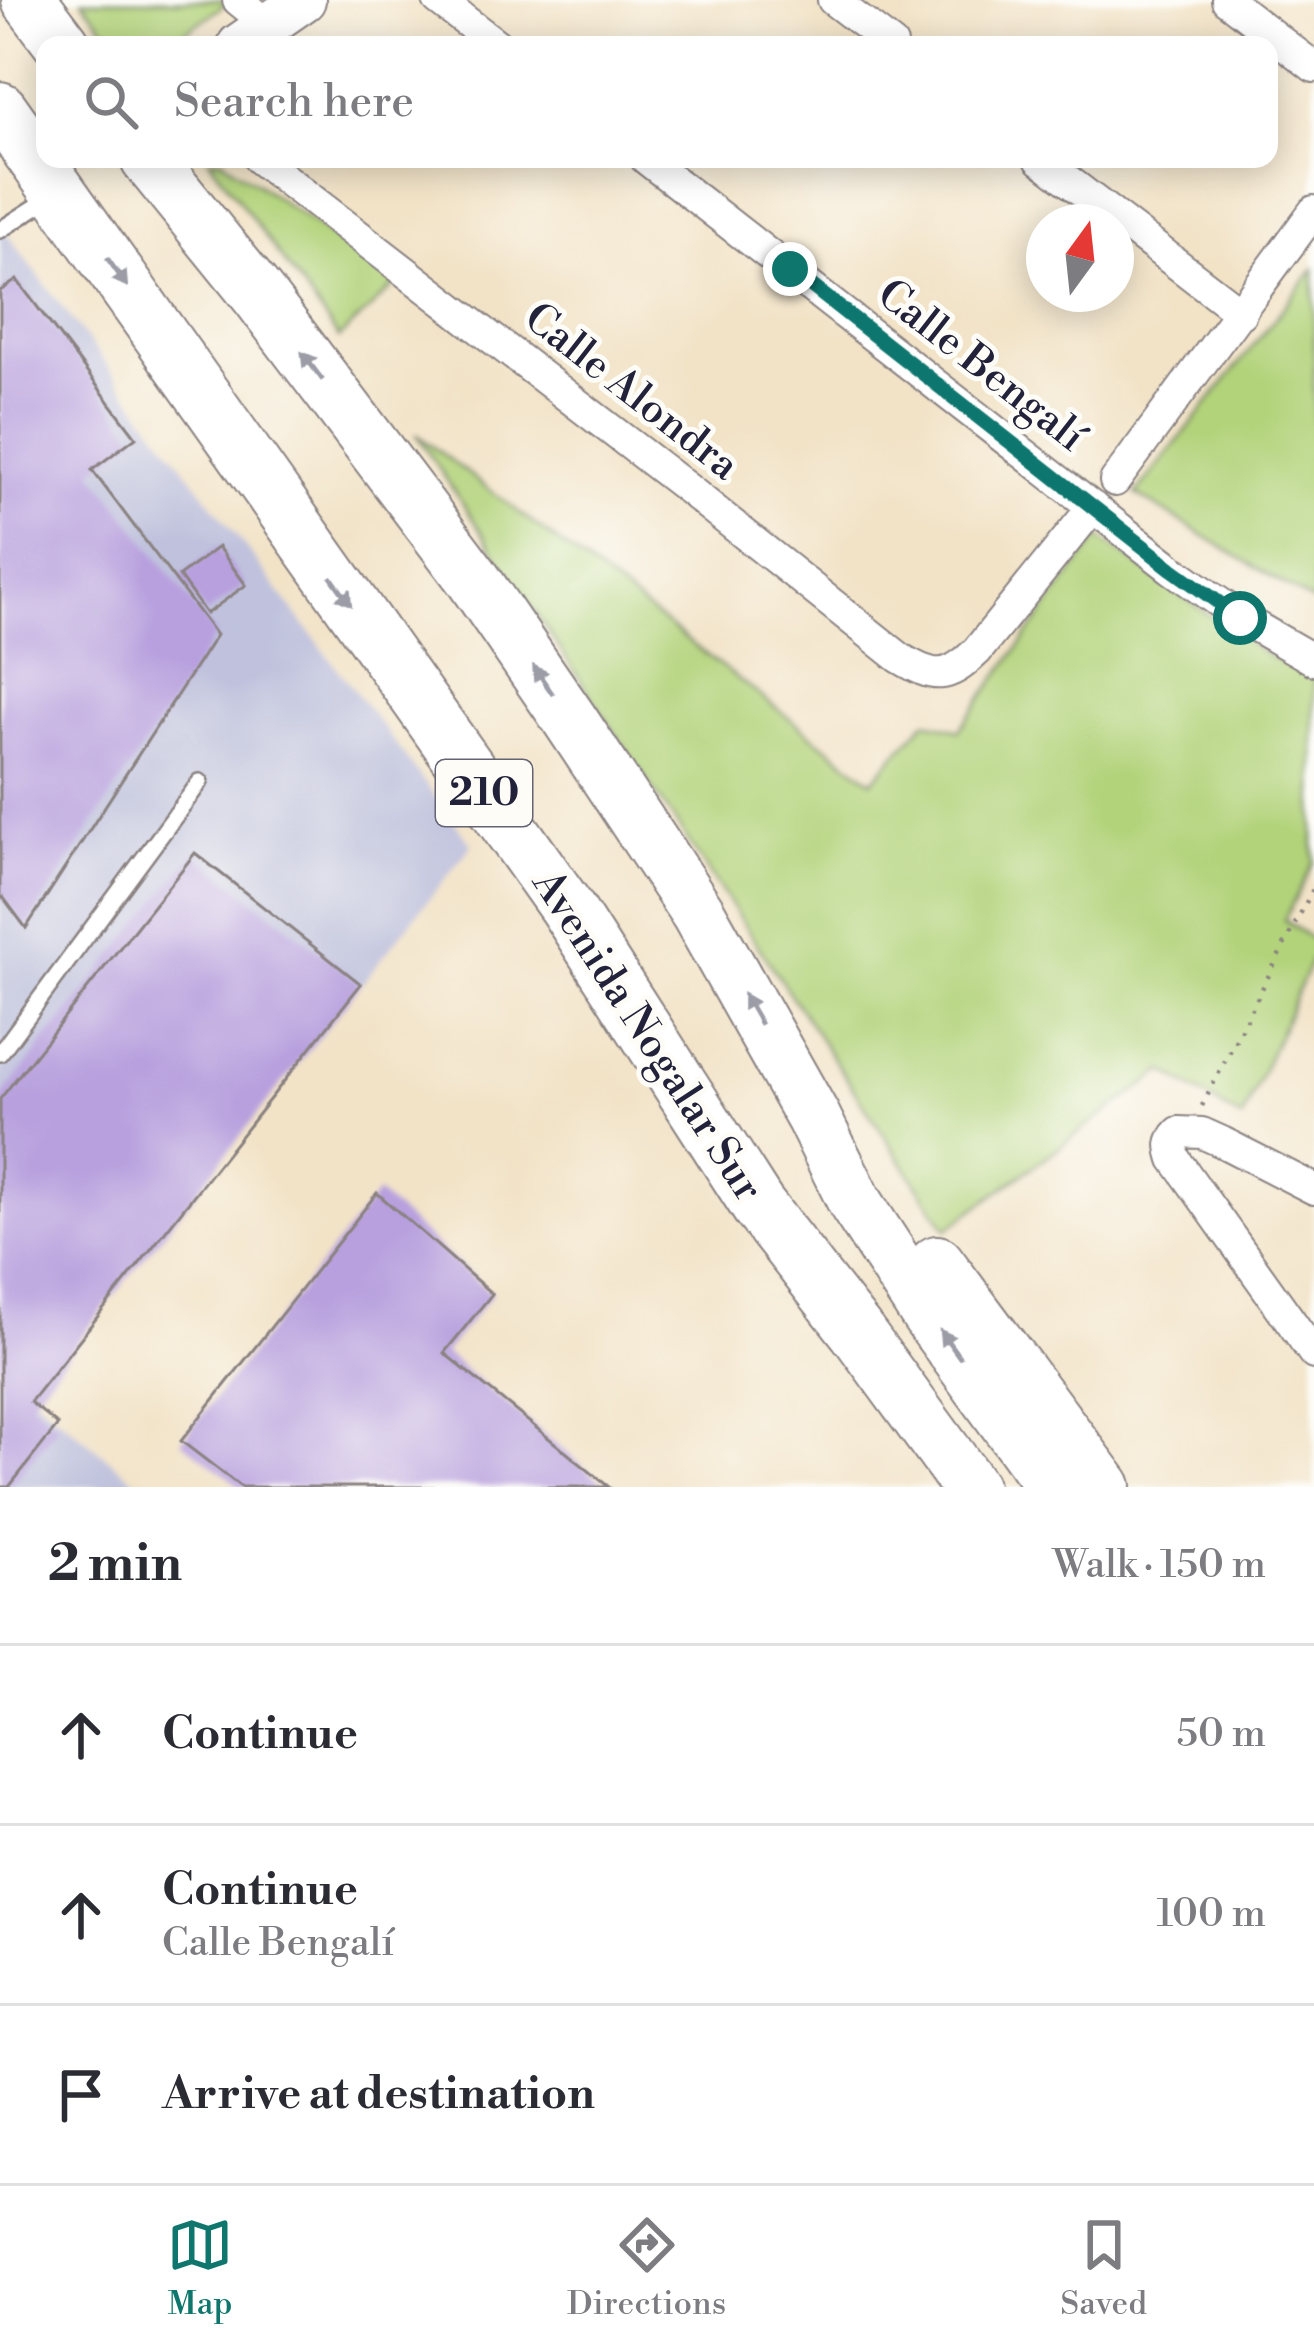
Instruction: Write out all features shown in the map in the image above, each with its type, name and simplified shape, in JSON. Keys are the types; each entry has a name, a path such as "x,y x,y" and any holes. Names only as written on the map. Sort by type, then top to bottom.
{"highway":[{"path":"29,0 56,36"},
{"name":"Avenida Nogalar Sur","path":"0,109 36,158"},
{"name":"Avenida Nogalar Sur","path":"43,168 566,907 758,1206 856,1331 953,1485"},
{"name":"210","path":"155,168 259,296 471,576 698,914 813,1117 855,1202 929,1316 1054,1487"},
{"path":"813,1117 916,1234 1104,1487"}],"street":[{"path":"249,23 304,0"},
{"path":"438,0 484,36"},
{"path":"833,0 880,36"},
{"path":"1227,0 1273,36"},
{"path":"1278,40 1314,68"},
{"name":"Calle Alondra","path":"272,168 921,670 940,674 958,670 1093,507"},
{"name":"Calle Bengalí","path":"658,168 1172,569 1240,618 1314,660"},
{"path":"1052,168 1241,313"},
{"path":"1115,482 1314,211"},
{"path":"1314,1189 1222,1142 1184,1132 1173,1138 1175,1159 1314,1354"}],"lane":[{"path":"0,230 61,192"},
{"path":"3,1041 200,782"}],"path":[{"path":"1184,1132 1314,887"}],"shaded area":[{"path":"0,225 472,845 33,1397 144,1487 0,1487"}],"green space":[{"path":"82,0 220,0 226,4 179,36 111,36"},
{"path":"216,168 235,168 397,283 339,338"},
{"path":"1314,269 1314,603 1136,494"},
{"path":"416,434 872,781 926,721 959,730 1099,537 1263,653 1314,678 1314,863 1284,920 1314,941 1314,953 1242,1119 1164,1071 947,1229"}],"building":[{"path":"17,280 136,437 92,470 216,635 26,928 0,899 0,291"},
{"path":"218,547 246,585 206,614 179,576"},
{"path":"195,853 361,984 30,1402 58,1425 9,1487 0,1487 0,1099"},
{"path":"377,1193 492,1294 444,1353 609,1487 241,1487 181,1441"}],"route":[{"path":"790,269 1240,618"}]}
